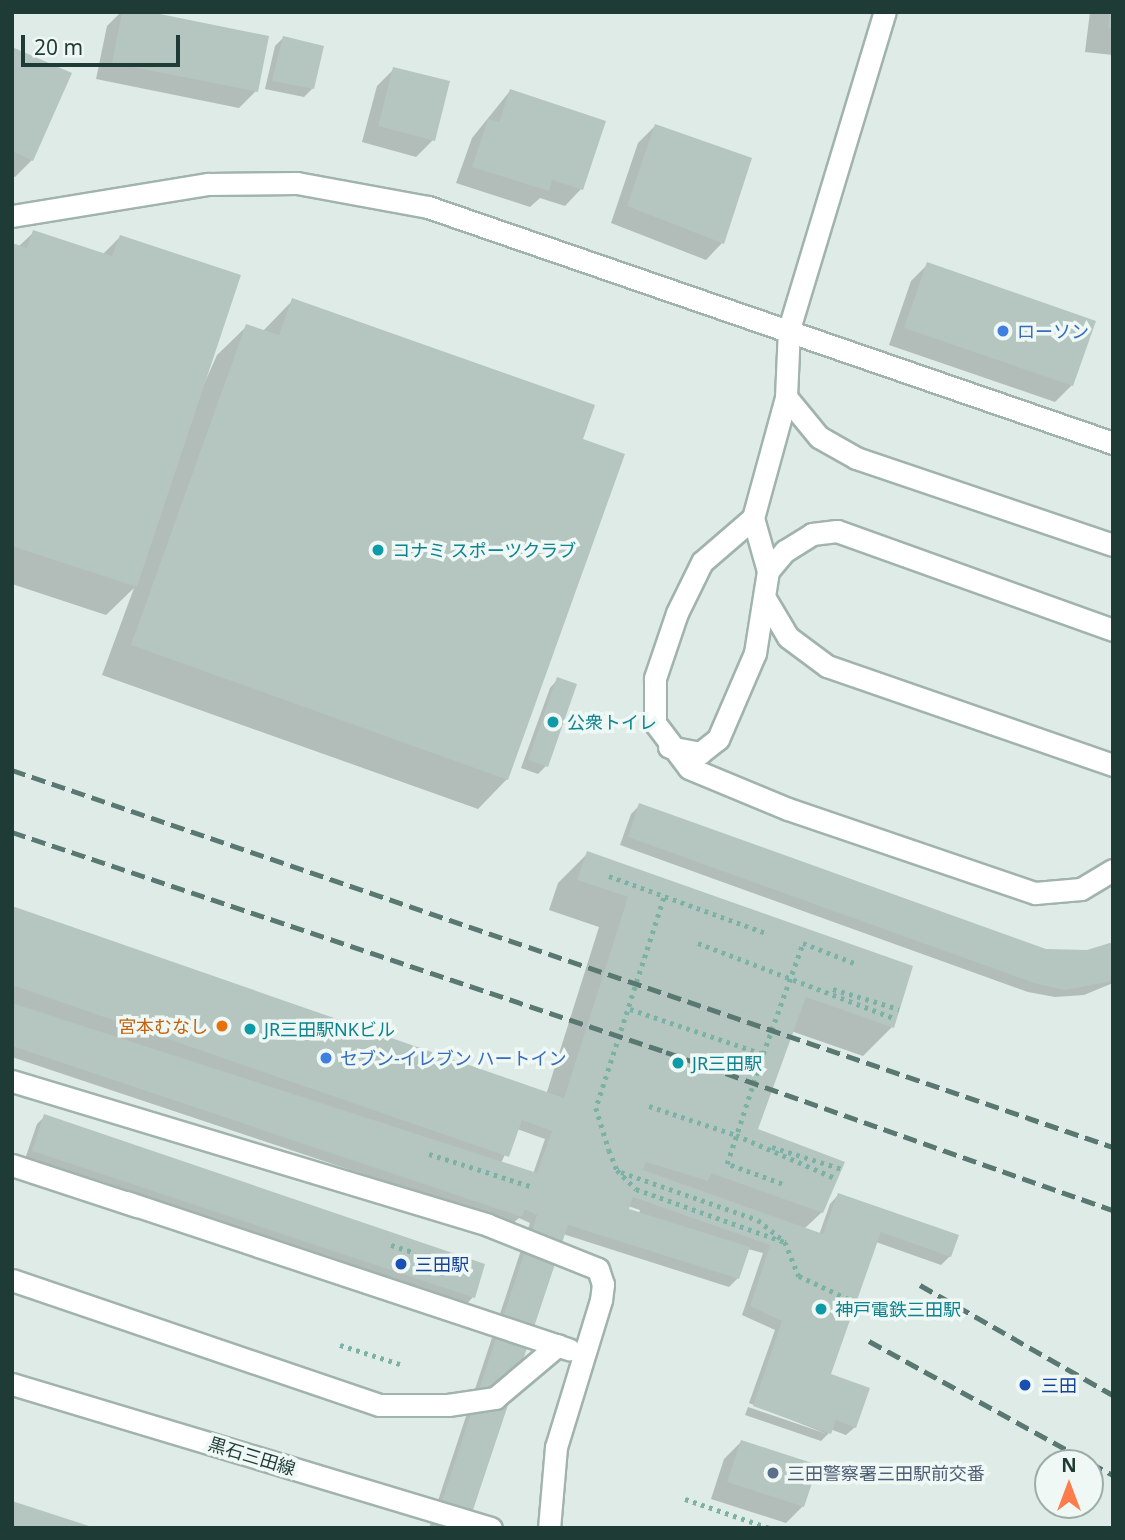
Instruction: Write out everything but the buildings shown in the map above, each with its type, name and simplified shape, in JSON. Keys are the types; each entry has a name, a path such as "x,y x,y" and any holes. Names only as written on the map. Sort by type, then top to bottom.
{"street":[{"path":"669,747 700,753 718,738 755,653 766,600 768,571 752,518 786,397 789,329 885,12"},
{"path":"12,216 208,184 297,183 428,207 789,329 1113,443"},
{"path":"786,397 819,437 856,458 1113,545"},
{"path":"752,518 702,562 677,613 655,678 655,723 669,747 689,768 717,783 1035,893 1081,889 1113,870"},
{"path":"768,571 785,551 812,534 837,531 1113,630"},
{"path":"766,600 788,636 827,666 1113,765"},
{"path":"12,1081 310,1169 582,1259 598,1269 603,1284 556,1447 549,1528"},
{"path":"12,1165 583,1353"},
{"path":"12,1280 379,1405 448,1405 495,1398 558,1345"},
{"name":"黒石三田線","path":"12,1384 491,1528"}],"path":[{"path":"609,876 766,933"},
{"path":"664,898 596,1108 617,1170 636,1189 785,1242"},
{"path":"698,943 812,983 896,1019"},
{"path":"782,1184 727,1164 736,1135 803,943 857,964"},
{"path":"812,983 899,1009"},
{"path":"630,1009 764,1054"},
{"path":"649,1106 736,1135 837,1179"},
{"path":"754,1142 842,1169"},
{"path":"429,1154 533,1187"},
{"path":"617,1170 758,1220 785,1242 799,1276 857,1303"},
{"path":"685,1499 769,1528"}],"railway":[{"path":"12,770 1113,1147"},
{"path":"12,832 666,1052 1113,1210"},
{"path":"920,1285 1113,1395"},
{"path":"869,1341 1113,1475"}],"place":[{"name":"ローソン","path":"1003,331"},
{"name":"コナミ スポーツクラブ","path":"378,550"},
{"name":"公衆トイレ","path":"553,722"},
{"name":"宮本むなし","path":"222,1026"},
{"name":"JR三田駅NKビル","path":"250,1029"},
{"name":"セブン-イレブン ハートイン","path":"326,1058"},
{"name":"JR三田駅","path":"678,1063"},
{"name":"三田駅","path":"401,1264"},
{"name":"神戸電鉄三田駅","path":"821,1309"},
{"name":"三田","path":"1025,1385"},
{"name":"三田警察署三田駅前交番","path":"773,1473"}]}
